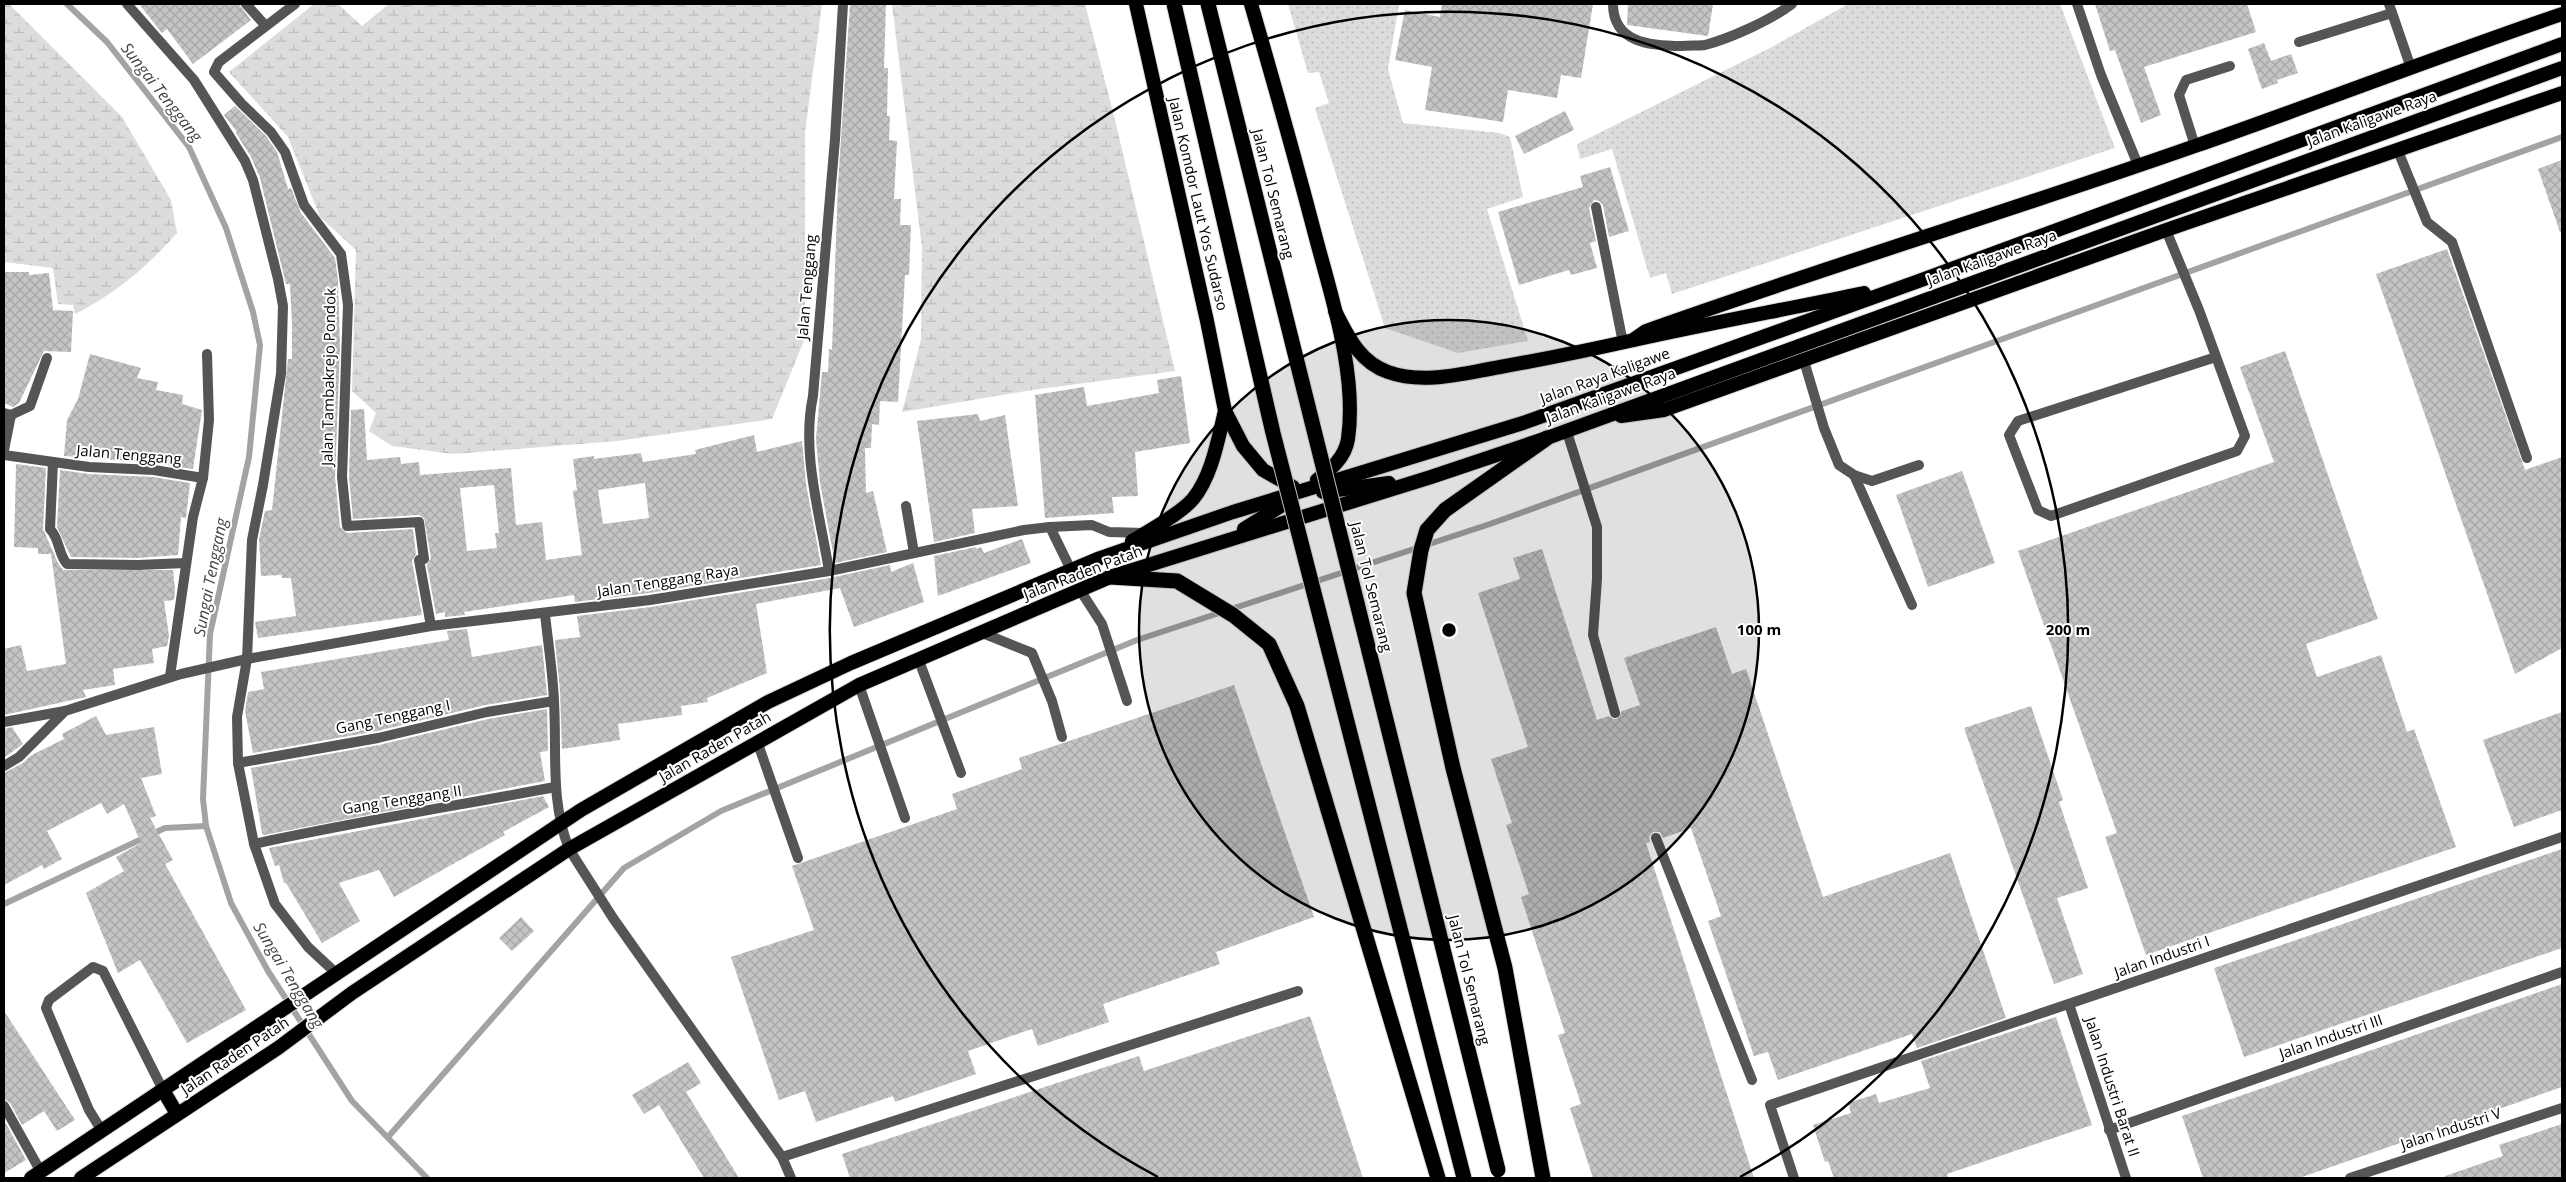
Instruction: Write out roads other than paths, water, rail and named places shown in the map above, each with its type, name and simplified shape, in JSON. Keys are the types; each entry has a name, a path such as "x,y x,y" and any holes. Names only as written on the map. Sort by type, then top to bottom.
{"highway":[{"name":"Jalan Komdor Laut Yos Sudarso","path":"1136,4 1207,321 1225,411"},
{"path":"1174,4 1273,433 1464,1178"},
{"name":"Jalan Tol Semarang","path":"1208,4 1500,1174"},
{"path":"1222,542 1274,512 1337,464 1348,441 1350,394 1335,311 1282,109 1251,4"},
{"path":"1628,341 1646,330 1773,286 1947,231 2196,146 2562,14"},
{"name":"Jalan Kaligawe Raya","path":"1916,282 2562,44"},
{"name":"Jalan Kaligawe Raya","path":"1431,476 1547,438 1566,429 2562,68"},
{"path":"1595,419 1664,410 1806,367 2562,93"},
{"path":"1335,311 1353,346 1360,354 1386,372 1402,377 1428,378 1453,376 1916,282"},
{"name":"Jalan Raya Kaligawe","path":"1302,492 1523,423 1916,282"},
{"path":"1225,411 1243,446 1263,470 1302,492 1316,493 1431,476"},
{"path":"1100,558 1146,533 1193,499 1213,462 1225,411"},
{"path":"1543,1178 1505,968 1454,768 1414,593 1415,578 1427,530 1445,510 1547,438"},
{"name":"Jalan Raden Patah","path":"81,1178 278,1048 352,993 569,849 858,685 1110,577 1431,476"},
{"name":"Jalan Raden Patah","path":"36,1175 560,824 768,702 850,663 1100,558 1233,512 1302,492"},
{"path":"1110,577 1177,581 1233,615 1269,644 1297,706 1438,1178"},
{"path":"163,1090 177,1114"}],"street":[{"path":"127,4 194,80 245,161 257,195 281,294 283,321 281,374 252,540 244,659 237,717 238,763 254,844 278,909 308,947 336,975"},
{"path":"246,4 265,25"},
{"name":"Jalan Tambakrejo Pondok","path":"295,4 265,25 219,62 214,72 216,77 242,104 272,132 285,152 304,205 341,254 348,305 342,477 347,526 419,522 424,559 418,560 430,626"},
{"name":"Jalan Tenggang","path":"829,571 812,478 808,416 812,396 828,228 843,4"},
{"path":"1613,4 1614,20 1621,30 1641,42 1673,46 1703,45 1721,40 1783,11 1792,4"},
{"path":"2077,4 2101,75 2138,165"},
{"path":"2299,42 2390,8 2411,68"},
{"path":"2196,146 2179,95 2181,87 2186,80 2230,66"},
{"path":"2398,151 2427,222 2452,242 2527,458"},
{"path":"1596,207 1628,341"},
{"path":"2169,236 2199,310 2245,436 2237,451 2051,516 2038,510 2009,435 2018,420 2216,357"},
{"path":"4,722 65,711 170,676 183,598 193,517 203,478 209,420 207,354"},
{"path":"4,450 8,414 30,406 47,358"},
{"path":"1806,367 1824,428 1839,465 1854,475 1872,481 1919,465"},
{"path":"1566,429 1597,527 1597,579 1593,635 1615,713"},
{"name":"Jalan Tenggang","path":"4,455 89,467 154,470 203,478"},
{"path":"53,462 50,529 55,534 67,564 138,565 186,562"},
{"path":"1854,475 1912,605"},
{"path":"906,506 914,553"},
{"name":"Jalan Tenggang Raya","path":"170,676 244,659 430,626 545,614 650,600 829,571 1024,530 1092,525 1109,532 1146,533"},
{"path":"1050,527 1072,570"},
{"path":"1080,590 1102,624 1127,701"},
{"path":"545,614 554,701 556,787 560,824 569,849 614,918 782,1157 792,1178"},
{"path":"980,632 1032,653 1052,701 1062,737"},
{"path":"918,658 961,773"},
{"path":"858,685 905,818"},
{"name":"Gang Tenggang I","path":"238,763 378,738 487,712 554,701"},
{"path":"4,766 19,756 65,711"},
{"path":"757,741 798,858"},
{"name":"Gang Tenggang II","path":"254,844 345,824 430,811 556,787"},
{"name":"Jalan Industri I","path":"1794,1178 1770,1105 2562,837"},
{"path":"1656,838 1752,1080"},
{"path":"102,1131 89,1110 46,1008 48,1000 93,967 103,971 163,1090"},
{"name":"Jalan Industri III","path":"2109,1130 2562,972"},
{"path":"782,1157 1298,991"},
{"name":"Jalan Industri Barat II","path":"2069,1004 2126,1178"},
{"path":"4,1106 36,1175"},
{"name":"Jalan Industri V","path":"2350,1178 2562,1108"}],"waterway":[{"name":"Sungai Tenggang","path":"67,4 107,42 189,147 226,228 253,312 260,345 249,457 210,634 203,799 206,826 231,903 268,971 352,1101 427,1178"},
{"path":"388,1137 624,868 721,811 1137,640 1490,524 2562,137"},
{"path":"4,904 165,828 206,826"}]}
